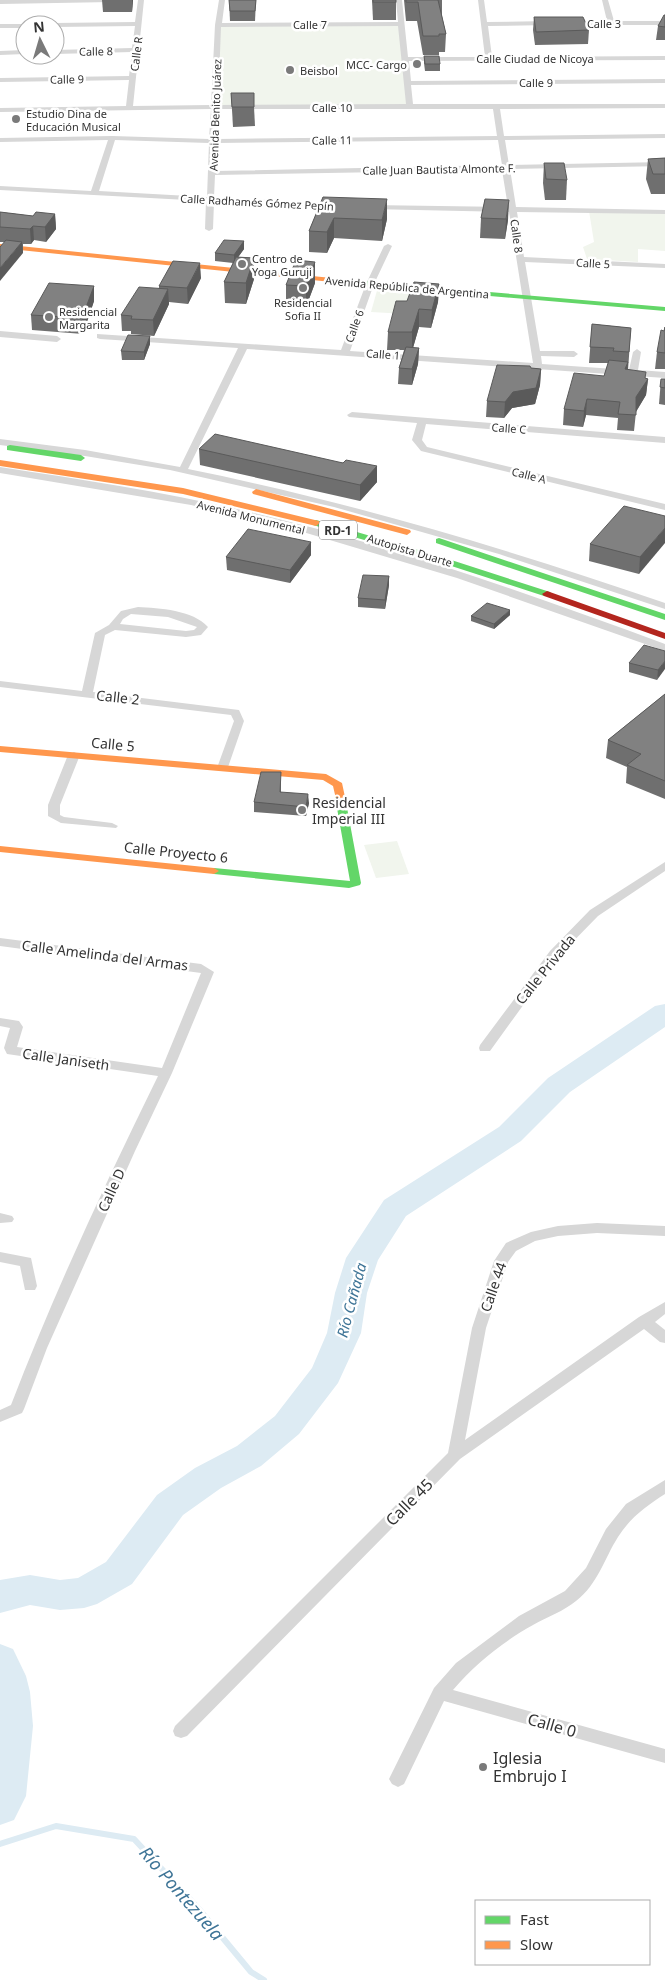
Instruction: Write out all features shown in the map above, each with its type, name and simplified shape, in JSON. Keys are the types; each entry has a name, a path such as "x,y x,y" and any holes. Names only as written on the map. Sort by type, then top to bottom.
{"main road":[{"name":"Avenida República de Argentina","path":"0,246 370,284 665,309"},
{"name":"Autopista Duarte","path":"0,447 51,452 136,467 244,489 364,518 664,608"},
{"name":"Autopista Duarte","path":"0,463 92,474 210,497 385,542 665,636"},
{"path":"0,470 42,468"},
{"path":"437,558 457,575 488,575"},
{"name":"Calle 5","path":"0,749 326,777 334,780 338,785 358,874 356,883 349,885"},
{"name":"Calle Proyecto 6","path":"0,849 349,885"}],"street":[{"path":"0,2 112,0"},
{"name":"Calle R","path":"130,108 141,0"},
{"name":"Avenida Benito Juárez","path":"209,229 213,173 218,25 222,0"},
{"path":"399,0 410,107"},
{"path":"481,0 489,58"},
{"path":"605,0 611,23"},
{"name":"Calle 3","path":"484,24 665,23"},
{"path":"65,25 140,24"},
{"name":"Calle 7","path":"218,25 402,24"},
{"path":"0,26 15,26"},
{"name":"Calle 8","path":"65,52 136,50"},
{"path":"0,53 15,52"},
{"name":"Calle Ciudad de Nicoya","path":"405,59 665,58"},
{"name":"Calle 9","path":"0,80 133,78"},
{"name":"Calle 9","path":"407,83 665,81"},
{"name":"Calle 10","path":"0,110 215,107 665,106"},
{"name":"Calle 8","path":"496,107 538,365"},
{"name":"Calle 11","path":"0,140 112,138 213,141 665,136"},
{"path":"94,194 112,138"},
{"name":"Calle Juan Bautista Almonte F.","path":"213,173 665,164"},
{"name":"Calle Radhamés Gómez Pepín","path":"0,188 348,206"},
{"path":"358,207 665,212"},
{"name":"Calle 6","path":"345,352 370,284 388,246"},
{"name":"Calle 5","path":"520,259 665,266"},
{"path":"0,334 56,339"},
{"name":"Calle 1","path":"100,336 665,374"},
{"path":"183,470 244,345"},
{"path":"634,372 637,352"},
{"path":"535,353 574,354"},
{"name":"Calle C","path":"352,416 665,440"},
{"name":"Calle A","path":"422,421 417,440 424,449 665,507"},
{"path":"0,442 183,470 364,510 585,578 664,608"},
{"name":"Avenida Monumental","path":"0,470 185,501 253,516 457,575 665,648"},
{"path":"87,694 100,633 114,627 186,634 197,633 203,627 196,621 179,616 131,611 121,615 114,627"},
{"name":"Calle 2","path":"0,684 235,712 239,721 223,768"},
{"path":"74,755 54,805 54,816 61,820 112,826"},
{"name":"Calle Privada","path":"485,1048 554,954 587,920 665,866"},
{"name":"Calle Amelinda del Armas","path":"0,942 201,968 208,972"},
{"name":"Calle D","path":"0,1416 18,1409 40,1348 128,1151 166,1073 208,972"},
{"name":"Calle Janiseth","path":"0,1022 15,1024 18,1027 10,1048 12,1051 166,1073"},
{"name":"Calle 44","path":"455,1455 479,1328 500,1261 511,1247 531,1237 558,1231 597,1228 665,1231"},
{"path":"0,1257 26,1262 30,1286"},
{"name":"Calle 45","path":"182,1731 455,1455 665,1307"},
{"path":"644,1321 665,1338"},
{"path":"398,1779 440,1693 462,1668 525,1621 571,1596 592,1573 612,1533 632,1508 665,1486"},
{"name":"Calle 0","path":"440,1693 665,1756"}],"shaded area":[{"path":"401,24 410,107 215,107 218,25"},
{"path":"589,211 665,212 665,251 638,249 638,262 587,259 583,247 594,242"},
{"path":"378,287 412,289 406,314 371,312"},
{"path":"397,841 409,874 376,878 364,845"}],"building":[{"path":"229,0 256,0 255,11 230,11"},
{"path":"373,0 396,0 396,2 373,2"},
{"path":"406,0 438,0 446,34 423,36 418,2 406,2"},
{"path":"664,15 665,27 658,26"},
{"path":"534,17 583,17 589,30 536,32"},
{"path":"424,56 439,56 440,64 425,64"},
{"path":"231,93 254,93 254,107 232,107"},
{"path":"665,158 665,174 653,174 648,159"},
{"path":"544,163 564,163 567,180 546,179"},
{"path":"323,197 387,199 382,220 334,218 327,232 309,231"},
{"path":"485,199 509,200 506,219 481,218"},
{"path":"0,212 33,216 36,212 55,214 45,227 33,226 30,229 0,227"},
{"path":"6,240 22,242 0,268 0,247"},
{"path":"224,240 244,241 234,255 215,253"},
{"path":"236,257 254,258 246,283 224,282"},
{"path":"296,260 315,262 306,286 286,285"},
{"path":"173,261 200,263 187,288 159,286"},
{"path":"414,282 439,284 432,310 419,309 412,332 388,332 396,301 407,301"},
{"path":"49,283 94,286 82,318 31,315"},
{"path":"139,287 168,289 153,320 131,319 132,316 121,315"},
{"path":"592,324 631,328 629,352 613,351 614,348 590,347"},
{"path":"665,327 665,353 657,352 661,330 664,331"},
{"path":"128,335 150,336 144,352 121,351"},
{"path":"406,347 419,348 412,369 399,368"},
{"path":"609,360 628,362 625,369 646,372 645,378 648,379 636,397 636,415 618,414 620,402 587,399 584,411 564,409 574,373 604,376"},
{"path":"497,365 530,366 531,368 541,369 536,388 513,392 505,402 487,401"},
{"path":"661,379 665,379 665,388 660,387"},
{"path":"215,434 343,463 346,460 377,466 360,485 199,449"},
{"path":"624,506 665,516 665,528 640,557 590,544"},
{"path":"248,529 311,542 290,570 226,557"},
{"path":"363,575 389,576 385,600 358,598"},
{"path":"487,603 510,610 494,624 471,616"},
{"path":"644,645 665,651 665,661 658,670 629,663"},
{"path":"665,694 665,781 627,765 641,754 608,740"},
{"path":"261,772 281,772 280,792 308,794 306,807 254,802"}],"waterway":[{"name":"Río Cañada","path":"0,1598 2,1595 30,1590 60,1595 84,1593 119,1573 170,1505 208,1478 249,1456 287,1425 326,1374 344,1333 351,1293 362,1258 395,1208 510,1134 559,1085 665,1013"},
{"name":"Río Cañada","path":"0,1660 7,1676 13,1709 12,1744 6,1796 0,1807"},
{"name":"Río Pontezuela","path":"0,1844 56,1826 134,1839 198,1908 251,1972 264,1980"}],"traffic: fast":[{"path":"351,282 665,309"},
{"path":"10,448 81,458"},
{"path":"316,523 439,559 547,594"},
{"path":"439,541 665,617"},
{"path":"214,871 349,885 356,883 340,797"}],"traffic: slow":[{"path":"0,246 351,282"},
{"path":"0,463 183,491 316,523"},
{"path":"256,492 407,532"},
{"path":"0,749 326,777 338,785 340,797"},
{"path":"0,849 214,871"}],"traffic: jam":[{"path":"547,594 665,636"}],"place":[{"name":"MCC- Cargo","path":"417,64"},
{"name":"Beisbol","path":"290,70"},
{"name":"Estudio Dina de Educación Musical","path":"16,119"},
{"name":"Centro de Yoga Guruji","path":"242,264"},
{"name":"Residencial Sofia II","path":"303,288"},
{"name":"Residencial Margarita","path":"49,317"},
{"name":"Residencial Imperial III","path":"302,810"},
{"name":"Iglesia Embrujo I","path":"483,1767"}]}
